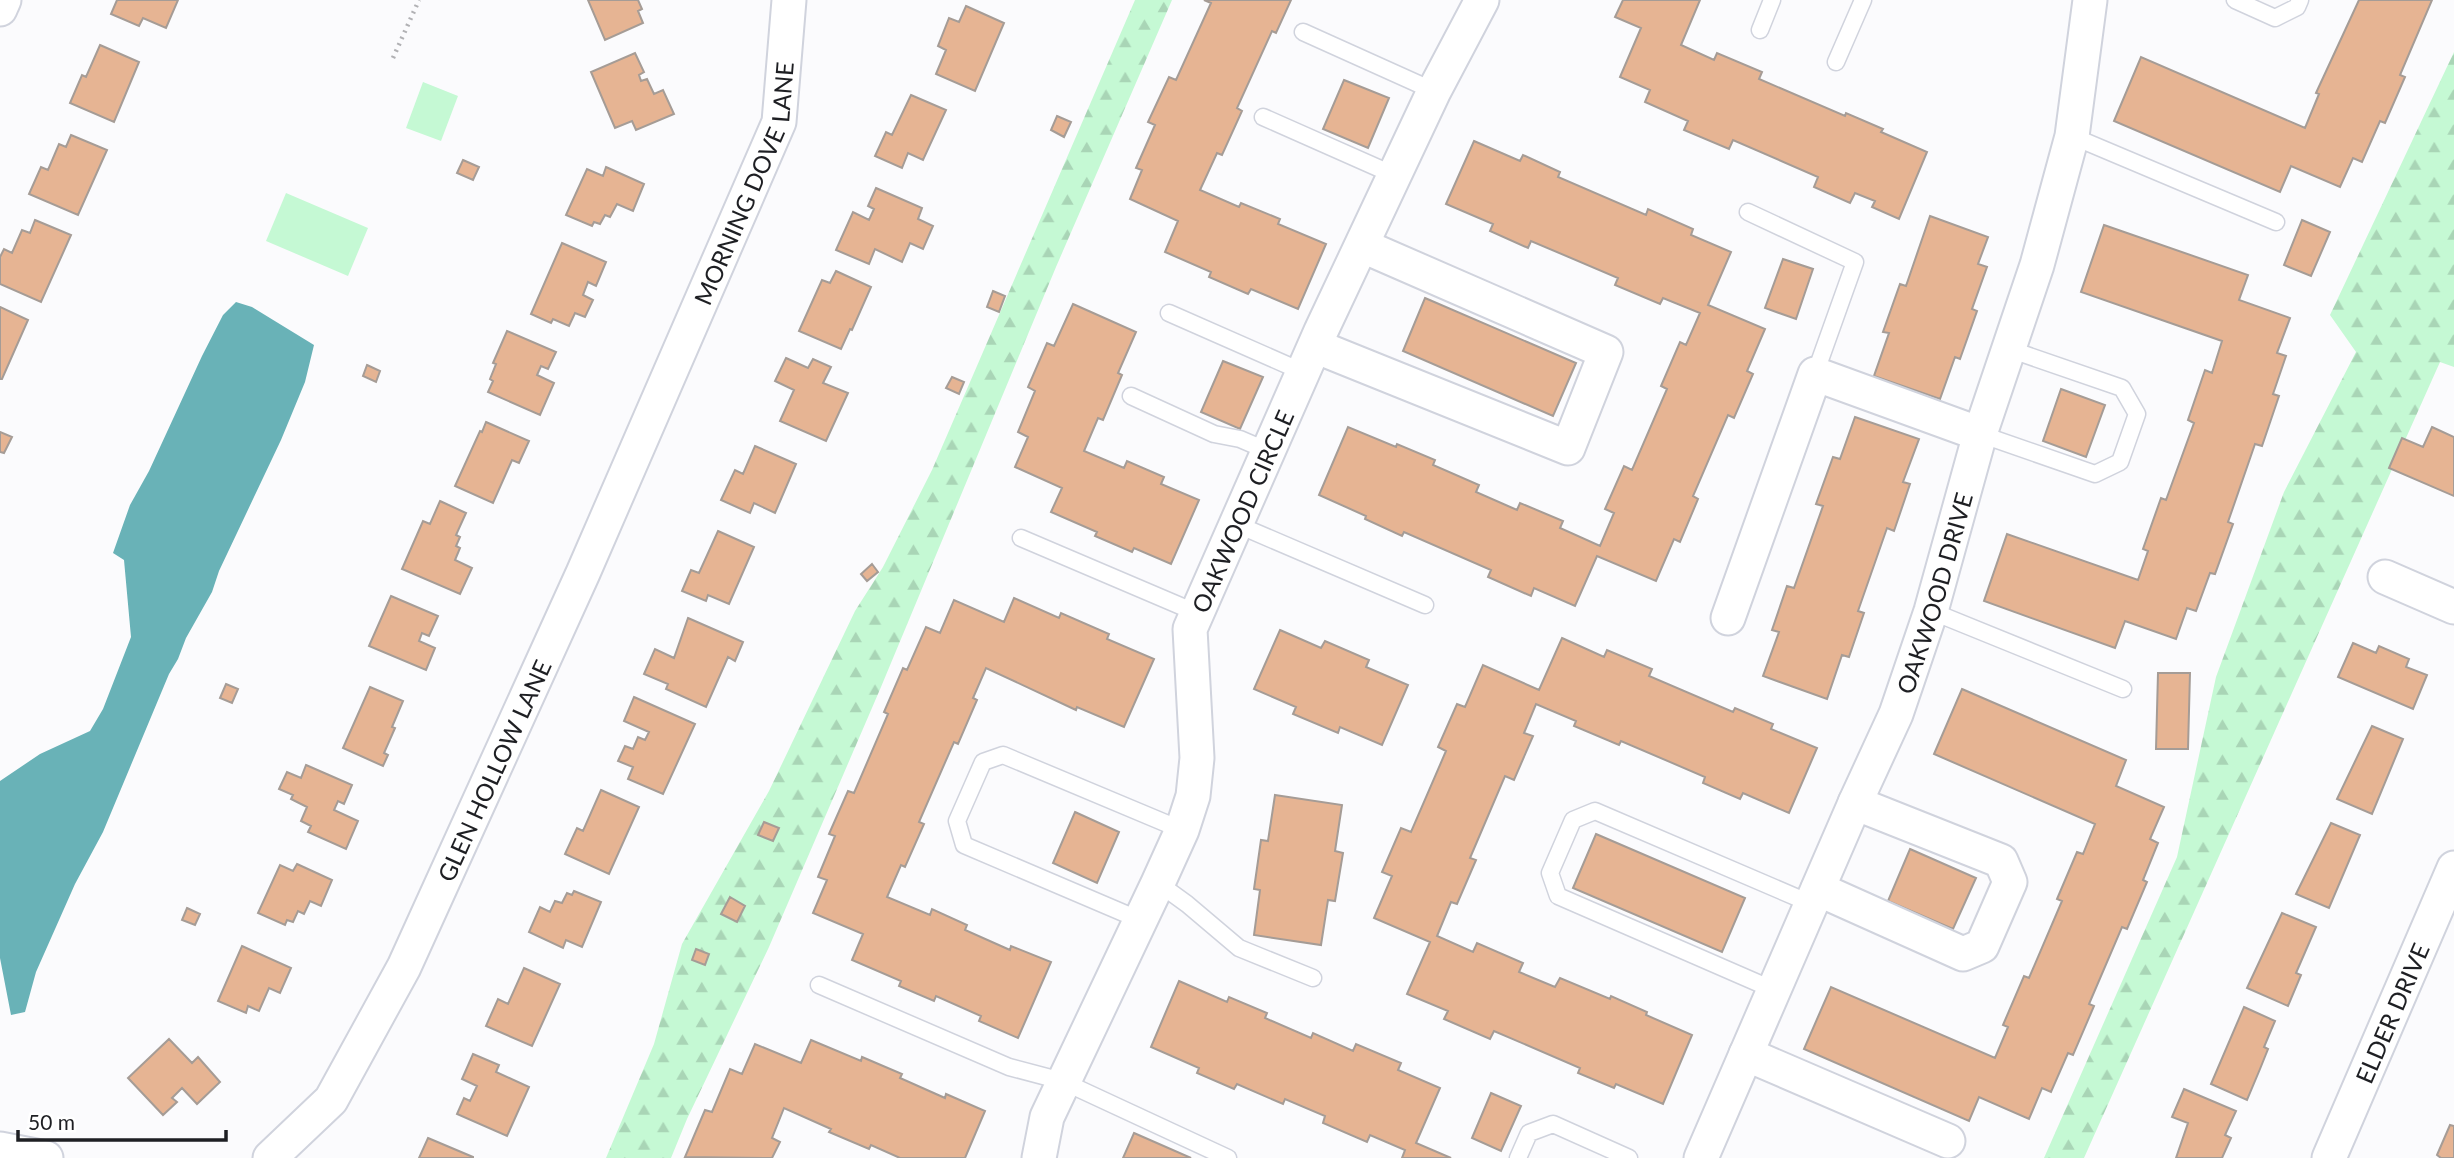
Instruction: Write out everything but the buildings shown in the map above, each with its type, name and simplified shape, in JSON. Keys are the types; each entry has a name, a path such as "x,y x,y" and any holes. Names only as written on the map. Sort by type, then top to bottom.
{"street":[{"path":"0,9 4,0"},
{"name":"MORNING DOVE LANE","path":"677,358 779,122 789,0"},
{"name":"OAKWOOD CIRCLE","path":"1039,1158 1047,1117 1062,1081 1158,883 1182,830 1193,796 1197,758 1190,629 1309,359 1394,175 1482,0"},
{"name":"OAKWOOD DRIVE","path":"1702,1158 1773,990 1896,714 1931,611 1980,434 2037,265 2072,136 2090,0"},
{"path":"1309,359 1568,448 1606,352 1363,246"},
{"name":"GLEN HOLLOW LANE","path":"270,1158 331,1100 404,967 583,573 677,358"},
{"path":"1728,618 1815,374 1980,434"},
{"path":"2385,577 2454,607"},
{"path":"1815,896 1963,954 1982,946 2010,882 2001,862 1855,803"},
{"name":"ELDER DRIVE","path":"2329,1158 2454,868"},
{"path":"1746,1054 1948,1141"},
{"path":"0,1149 46,1158"}],"lane":[{"path":"1760,30 1772,0"},
{"path":"1836,62 1863,0"},
{"path":"2235,0 2275,18 2297,7 2300,0"},
{"path":"1303,32 1434,91"},
{"path":"1263,117 1394,175"},
{"path":"2072,136 2276,222"},
{"path":"1748,212 1855,262 1815,374"},
{"path":"1169,313 1309,359"},
{"path":"1980,434 2095,474 2120,462 2137,414 2122,388 2009,349"},
{"path":"1131,396 1214,434 1240,439 1268,451"},
{"path":"1236,524 1425,605"},
{"path":"1021,538 1198,613"},
{"path":"1931,611 2123,689"},
{"path":"1140,920 964,845 957,821 983,762 1003,755 1182,830"},
{"path":"1773,990 1558,895 1550,873 1573,820 1595,811 1815,896"},
{"path":"1158,883 1238,948 1313,978"},
{"path":"819,985 1009,1067 1062,1081 1228,1158"},
{"path":"1518,1158 1529,1133 1553,1124 1629,1158"}],"path":[{"path":"393,58 419,0"}],"green space":[{"path":"1135,0 1172,0 1056,267 769,947 671,1158 606,1158 654,1044 682,944 769,791 855,611 883,567 932,470"},
{"path":"2454,52 2454,367 2440,362 2084,1158 2044,1158 2177,857 2216,677 2284,492 2356,352 2330,315"},
{"path":"423,82 458,96 441,141 406,128"},
{"path":"286,193 368,228 348,276 266,241"}],"water":[{"path":"236,302 252,307 314,345 305,382 281,440 219,571 212,592 169,674 103,832 75,884 36,972 25,1012 11,1015 0,958 0,781 40,754 90,731 103,709 131,637 124,560 113,553 130,505 149,471 202,356 223,315"}]}
